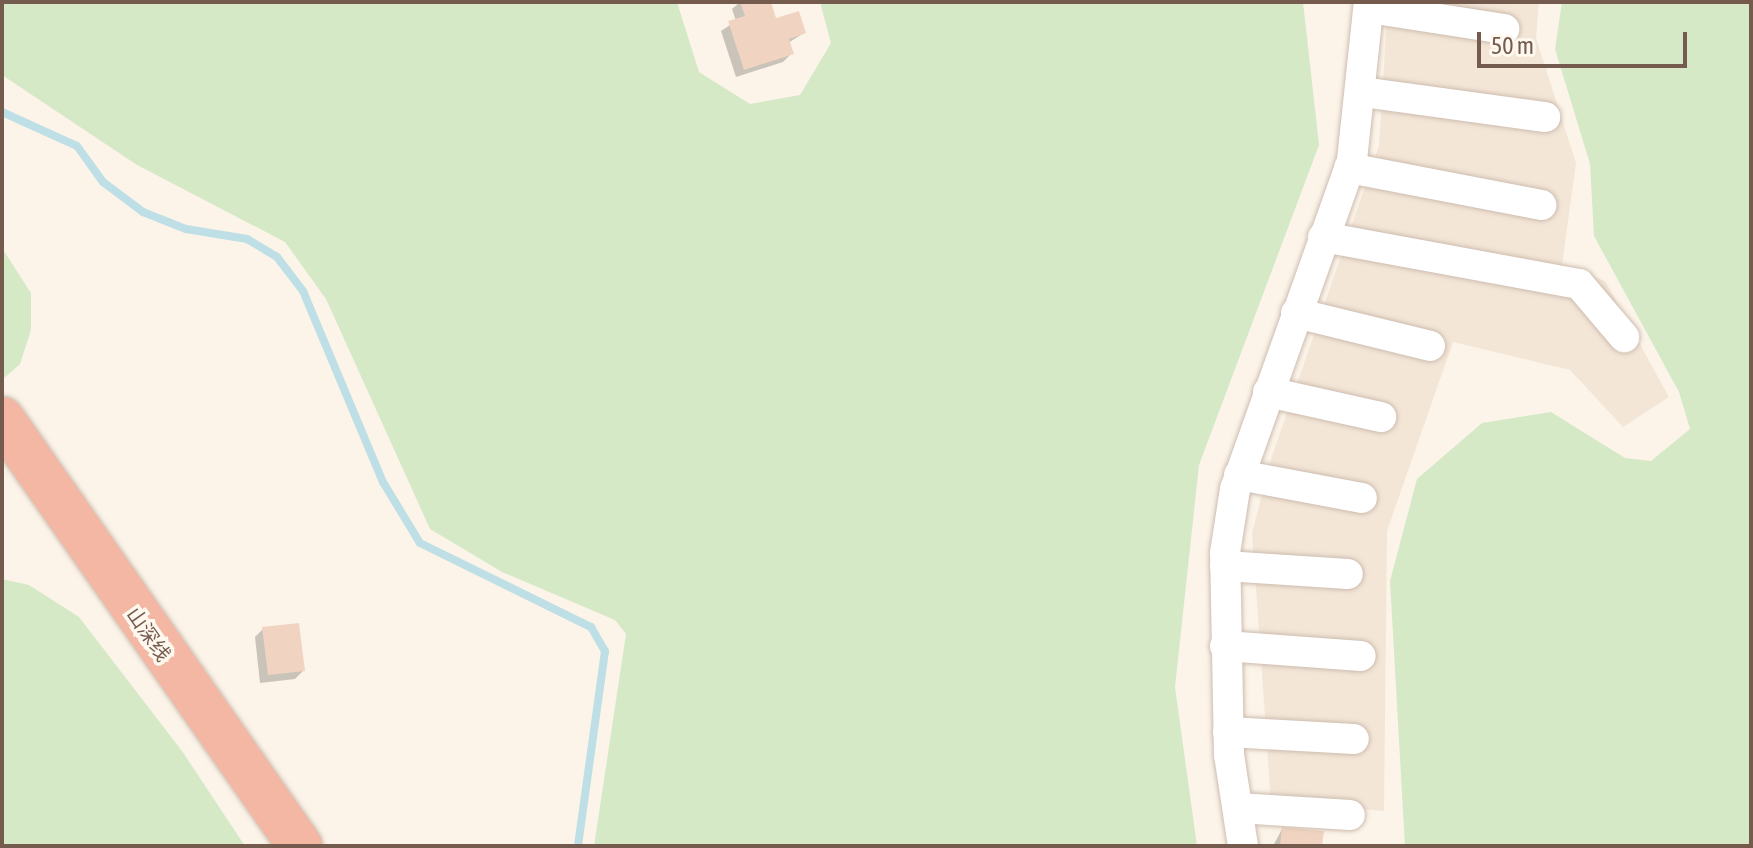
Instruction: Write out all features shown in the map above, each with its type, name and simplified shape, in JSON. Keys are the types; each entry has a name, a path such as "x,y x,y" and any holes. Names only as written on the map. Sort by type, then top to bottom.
{"highway":[{"name":"山深线","path":"7,437 300,846"}],"street":[{"path":"1243,846 1228,732 1225,566 1239,475 1349,168 1362,92 1369,5 1504,29"},
{"path":"1362,92 1545,117"},
{"path":"1349,168 1541,205"},
{"path":"1323,237 1579,284 1624,337"},
{"path":"1296,313 1430,346"},
{"path":"1268,392 1381,417"},
{"path":"1239,475 1362,498"},
{"path":"1225,566 1348,574"},
{"path":"1225,646 1361,656"},
{"path":"1228,732 1354,739"},
{"path":"1238,808 1350,815"}],"shaded area":[{"path":"1388,2 1539,2 1536,38 1576,163 1562,265 1605,281 1669,397 1623,427 1570,370 1453,342 1387,531 1384,811 1271,801 1252,533 1272,456 1379,146"}],"green space":[{"path":"2,2 677,2 699,72 750,104 800,95 831,43 820,2 1303,2 1319,145 1199,465 1175,687 1197,846 594,846 626,634 615,620 502,572 430,529 326,299 285,242 137,165 2,75"},
{"path":"1562,2 1751,2 1751,846 1405,846 1390,581 1417,479 1482,423 1551,412 1625,458 1651,461 1690,429 1679,392 1594,236 1590,164 1555,49"},
{"path":"2,248 31,293 31,330 20,364 2,380"},
{"path":"2,579 29,585 79,617 182,751 245,846 2,846"}],"building":[{"path":"740,2 771,2 776,18 799,11 806,33 789,39 794,54 744,70 728,21 745,16"},
{"path":"299,623 305,671 268,675 262,627"},
{"path":"1282,827 1324,831 1322,846 1280,846"}],"waterway":[{"path":"2,112 77,146 103,182 143,212 186,229 247,239 277,257 303,291 383,482 420,543 591,627 605,651 578,846"}]}
